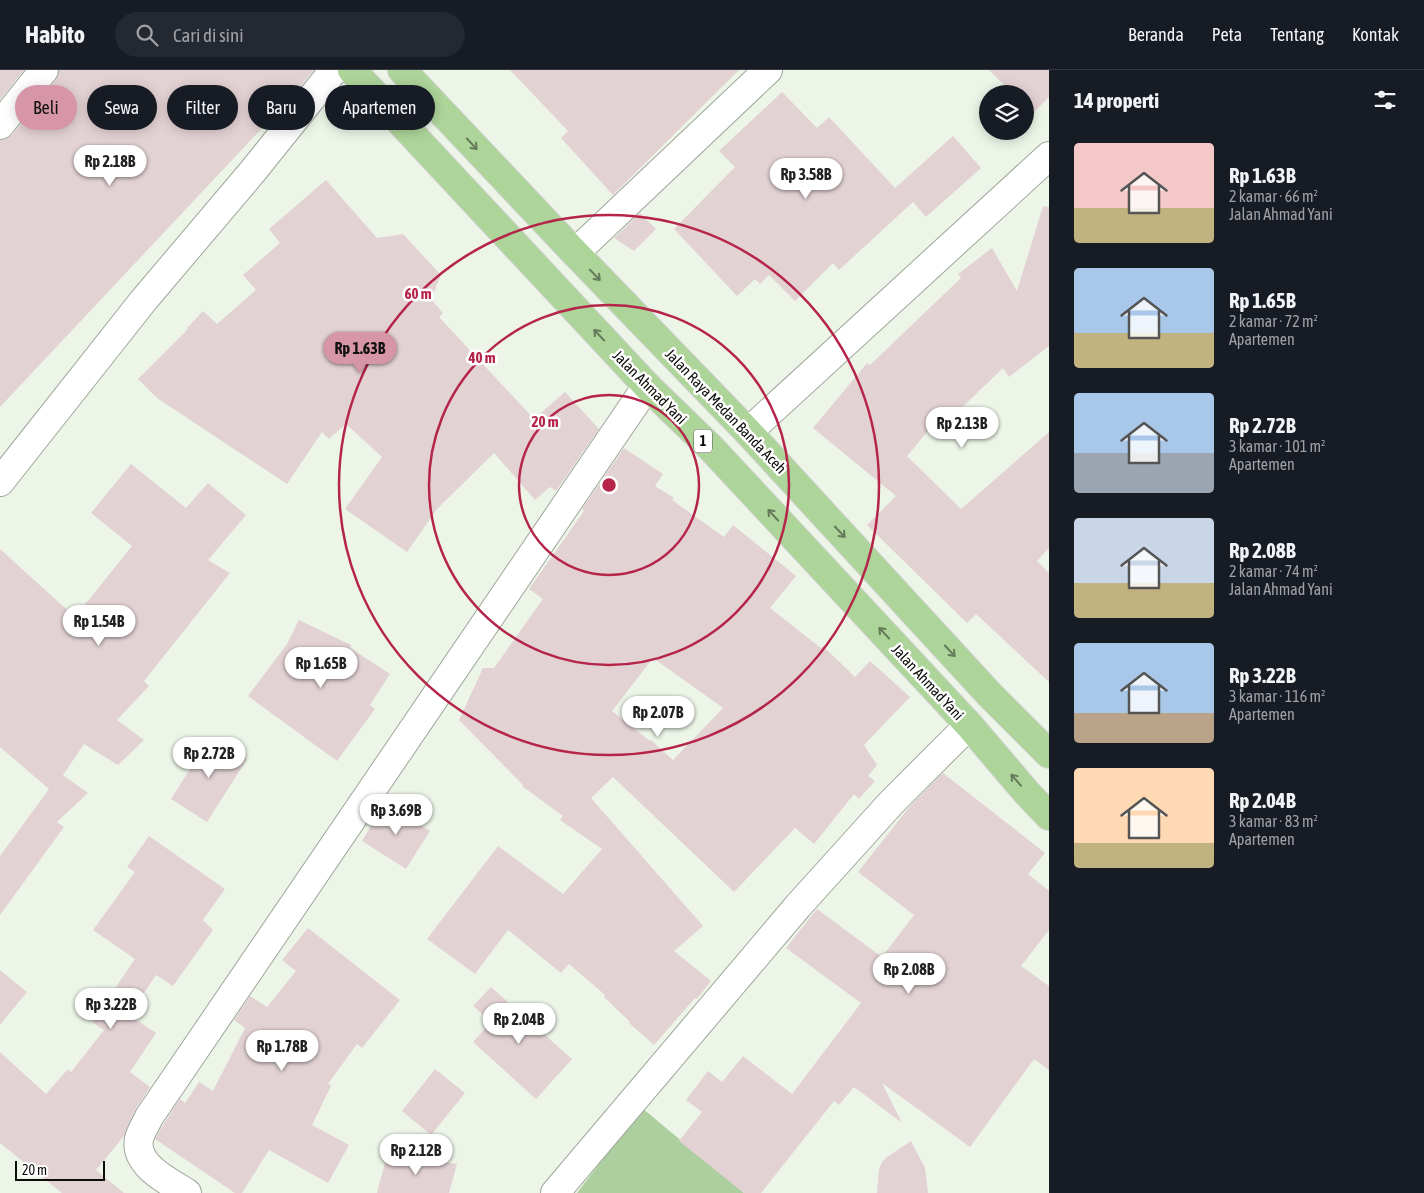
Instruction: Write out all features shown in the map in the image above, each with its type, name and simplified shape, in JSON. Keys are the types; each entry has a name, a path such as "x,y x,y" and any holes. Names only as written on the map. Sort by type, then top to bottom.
{"main road":[{"name":"Jalan Ahmad Yani","path":"352,70 647,386 712,449 968,725 1049,816"},
{"name":"Jalan Raya Medan Banda Aceh","path":"402,70 748,432 990,694 1046,745"}],"street":[{"path":"0,125 44,70"},
{"path":"0,482 113,339 334,70"},
{"path":"575,253 768,70"},
{"path":"748,432 1049,156"},
{"path":"186,1193 156,1173 142,1158 138,1150 140,1138 149,1117 647,386"},
{"path":"555,1193 805,898 891,803 968,725"}],"green space":[{"path":"642,1108 744,1193 577,1193"}],"building":[{"path":"0,70 24,70 0,100"},
{"path":"59,70 314,70 302,85 248,85 248,130 260,130 0,407 0,140 6,139 16,130 77,130 77,85 52,85 56,80"},
{"path":"510,70 739,70 613,195 561,138 568,131"},
{"path":"989,70 1049,70 1049,97 1034,112 1034,85 1004,85"},
{"path":"782,92 817,128 829,117 895,188 953,136 981,168 926,217 913,202 839,270 833,263 795,301 769,275 760,284 755,279 737,296 674,229 735,167 719,151"},
{"path":"326,180 377,238 403,234 441,275 431,299 443,313 439,317 534,419 565,392 599,429 556,491 550,487 535,500 494,453 437,509 407,552 345,509 382,457 346,424 329,439 322,432 287,484 157,398 138,379 188,329 203,311 217,324 256,290 243,275 280,243 269,229"},
{"path":"1043,206 1049,207 1049,346 1009,377 1003,368 949,420 942,414 907,456 961,509 1049,432 1049,548 1037,561 1049,573 1049,682 976,614 967,623 867,525 896,496 813,428 867,363 870,365 961,278 958,274 992,248 1017,291"},
{"path":"640,213 656,229 634,251 614,238"},
{"path":"624,448 663,474 655,486 674,498 672,500 724,537 733,525 796,576 770,608 821,648 823,646 855,677 870,661 910,697 864,745 877,765 868,776 875,781 859,799 854,794 814,844 795,828 734,892 613,777 591,798 703,926 674,951 711,981 697,999 695,998 654,1045 629,1023 604,997 605,995 569,964 561,973 508,930 475,974 427,939 498,846 563,894 602,849 560,820 563,816 522,786 459,720 483,668 494,668 543,599 529,589 584,511 582,509","holes":["653,658 723,708 673,760 651,740 612,711"]},
{"path":"131,464 186,508 208,483 246,515 208,560 230,573 144,681 149,686 117,720 144,740 118,765 84,744 63,775 88,793 57,822 64,827 0,915 0,856 49,789 0,747 0,549 75,617 132,546 91,513"},
{"path":"299,620 351,645 350,648 390,674 370,705 375,709 337,761 248,696 287,644"},
{"path":"211,736 247,759 207,822 171,799"},
{"path":"943,773 1045,853 1028,874 1049,891 1049,930 1021,966 1049,986 1049,1070 1034,1059 970,1147 882,1083 902,1123 854,1087 839,1105 834,1101 761,1193 744,1193 679,1141 702,1112 686,1100 708,1071 722,1082 743,1056 792,1094 861,1003 786,948 817,909 882,957 914,915 858,872 910,806"},
{"path":"385,803 430,831 406,869 362,841"},
{"path":"149,836 225,889 203,920 213,930 173,986 156,975 129,1015 156,1033 130,1072 150,1087 135,1110 124,1136 96,1170 124,1193 62,1193 0,1143 0,1052 46,1094 68,1069 71,1072 104,1030 92,1022 135,959 93,930 135,872 127,867"},
{"path":"308,928 400,1000 362,1048 357,1044 328,1084 331,1086 312,1125 349,1145 328,1183 269,1150 242,1193 235,1193 155,1139 180,1099 185,1103 199,1082 213,1091 245,1028 234,1020 250,996 267,1007 296,971 282,960"},
{"path":"0,970 27,992 0,1025"},
{"path":"491,987 572,1059 536,1099 473,1042 491,1022 473,1006"},
{"path":"435,1069 465,1093 431,1135 402,1111"},
{"path":"911,1141 925,1168 928,1193 877,1193 879,1169 882,1162"},
{"path":"387,1155 457,1164 449,1193 377,1193"}]}
